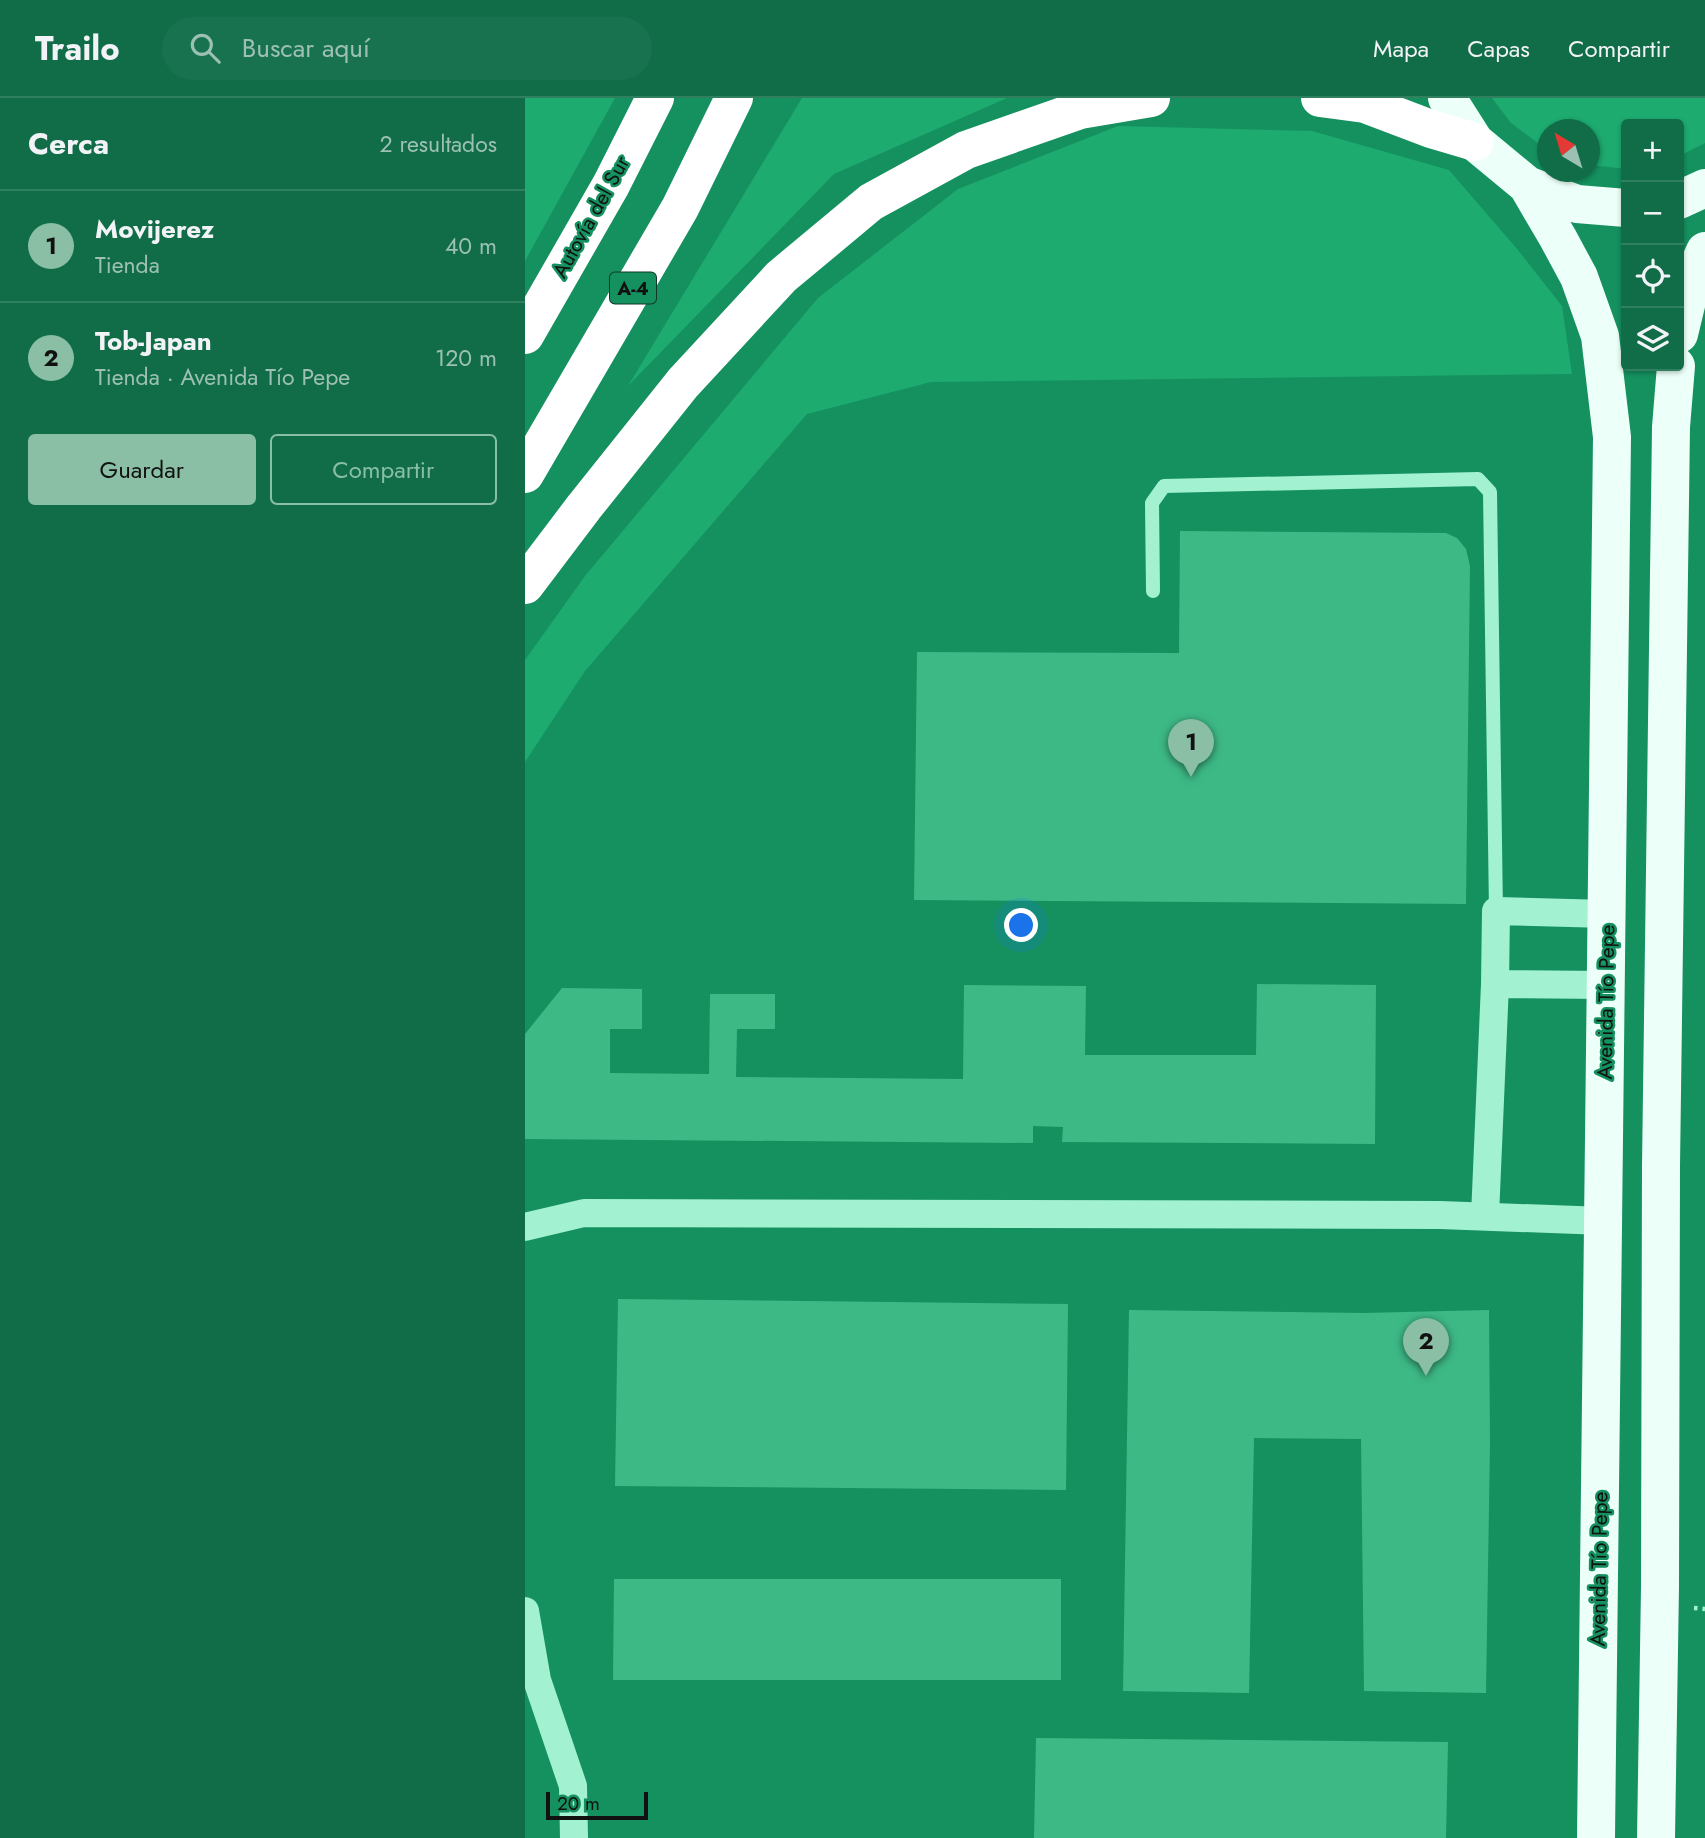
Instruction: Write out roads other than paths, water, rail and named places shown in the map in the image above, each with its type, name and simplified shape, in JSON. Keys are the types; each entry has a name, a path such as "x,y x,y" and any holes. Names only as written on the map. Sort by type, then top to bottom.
{"highway":[{"name":"Autovía del Sur","path":"525,335 611,185 655,98"},
{"name":"A-4","path":"525,474 680,208 734,98"},
{"path":"525,586 683,383 781,277 871,202 966,150 1080,110 1151,98"},
{"path":"1320,98 1365,104 1431,130 1475,142"}],"main road":[{"path":"1447,98 1475,142 1527,184 1577,204 1621,208"},
{"name":"Avenida Tío Pepe","path":"1527,184 1579,277 1600,336 1612,437 1596,1838"},
{"path":"1684,198 1705,188"},
{"path":"1684,313 1692,280 1705,251"},
{"path":"1656,1838 1661,1166 1671,427 1676,371"}],"street":[{"path":"1485,1216 1496,911 1607,914"},
{"path":"1495,984 1605,985"},
{"path":"525,1227 585,1213 1413,1214 1604,1221"},
{"path":"525,1611 537,1680 573,1786 574,1838"}],"lane":[{"path":"1153,591 1152,503 1164,486 1478,479 1490,492 1496,911"}],"place":[{"name":"Movijerez","path":"1191,777"},
{"name":"Tob-Japan","path":"1426,1376"}]}
